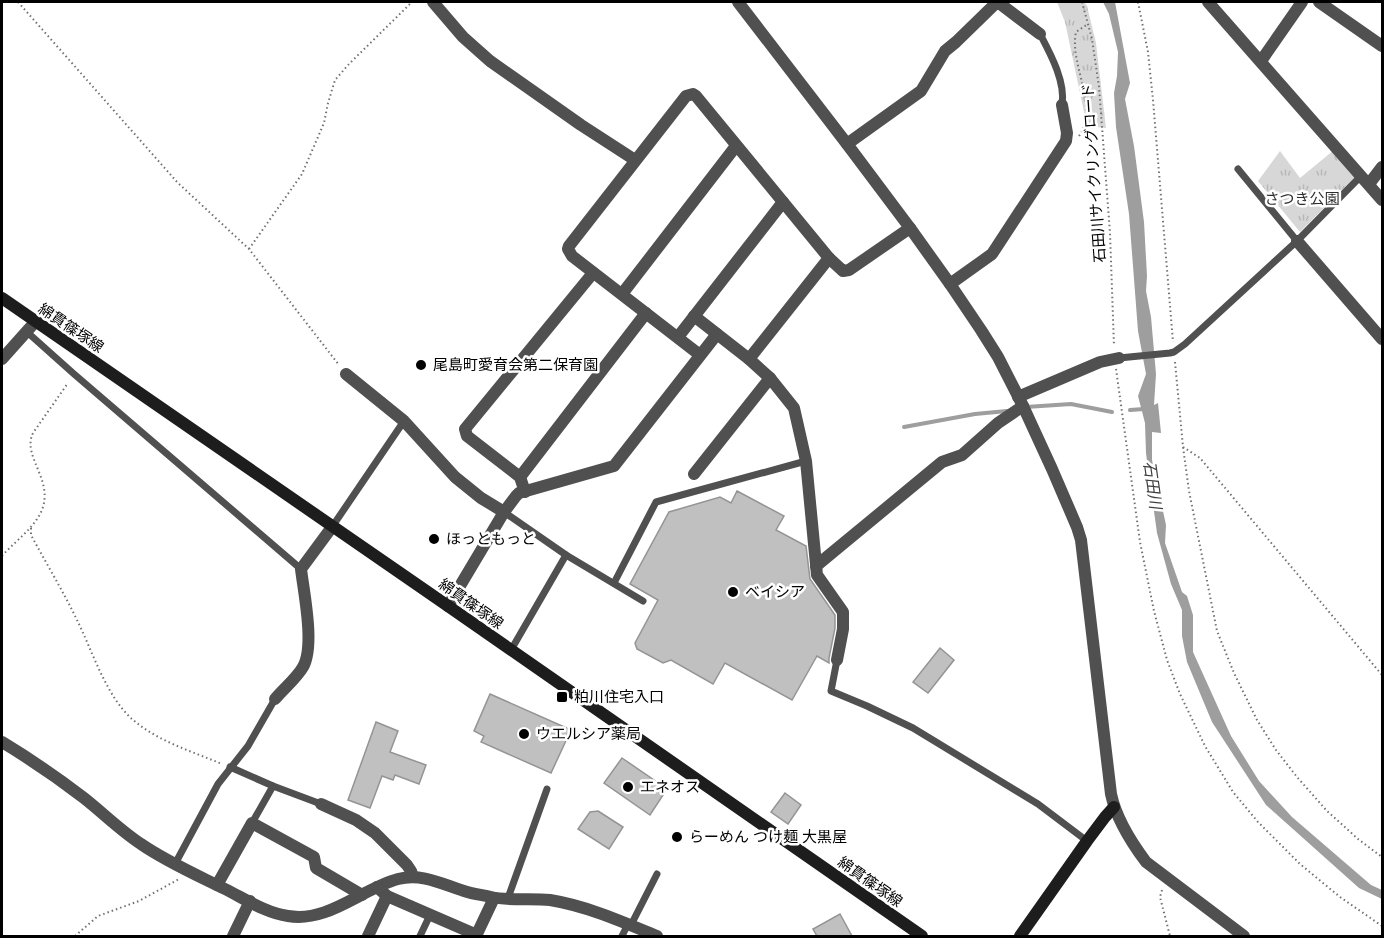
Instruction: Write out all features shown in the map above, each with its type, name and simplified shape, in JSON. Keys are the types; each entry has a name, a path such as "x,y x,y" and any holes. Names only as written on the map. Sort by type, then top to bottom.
{"main road":[{"name":"綿貫篠塚線","path":"2,298 922,936"},
{"path":"1020,936 1114,807"}],"street":[{"path":"433,2 464,37 490,61 635,160"},
{"path":"738,2 910,228 998,357 1056,479 1081,540 1114,807 1137,851 1146,862 1244,936"},
{"path":"1208,2 1383,200"},
{"path":"1261,61 1302,2"},
{"path":"1319,2 1383,46"},
{"path":"848,144 921,91 945,51 994,5 999,3 1040,34"},
{"path":"700,355 568,252 569,246 689,94 696,96 839,269 849,270 910,228"},
{"path":"950,284 992,254 1066,141 1067,133 1062,105"},
{"path":"621,294 736,146"},
{"path":"1365,180 1383,167"},
{"path":"678,337 783,202"},
{"path":"1297,241 1383,339"},
{"path":"749,359 829,258"},
{"path":"525,492 520,477 467,436 465,429 593,273"},
{"path":"520,477 646,313"},
{"path":"694,316 770,378 794,408 806,461 817,574 843,612 844,620 837,660"},
{"path":"2,359 36,321"},
{"path":"448,606 516,496 519,493 614,466 717,334"},
{"path":"816,566 942,462 962,455 1020,402 1100,362 1120,361"},
{"path":"346,374 404,421 455,477 481,498 504,512"},
{"path":"694,474 770,378"},
{"path":"275,699 298,674 308,656 302,569 332,526"},
{"path":"2,742 59,779 139,843 188,871 262,908 286,916 302,918 312,916 376,887 398,879 413,877 432,879 466,892 494,898 549,900 586,908 657,936"},
{"path":"321,804 356,820 375,834 407,865 413,877"},
{"path":"217,885 252,823 314,857 316,868 362,895"},
{"path":"376,887 387,896 476,936 494,898"},
{"path":"368,936 387,896"},
{"path":"233,936 250,901"}],"lane":[{"path":"1040,34 1053,59 1064,97 1062,105"},
{"path":"1238,169 1297,241"},
{"path":"1120,361 1174,352 1185,344 1365,180"},
{"path":"27,332 302,569"},
{"path":"332,526 404,421"},
{"path":"614,583 656,502 806,461"},
{"path":"504,512 566,555 643,601"},
{"path":"511,650 566,555"},
{"path":"837,660 831,691 913,728 1030,799 1087,841"},
{"path":"175,864 218,784 248,746 275,699"},
{"path":"230,767 321,804"},
{"path":"252,823 273,786"},
{"path":"508,898 547,789"},
{"path":"622,936 657,874"},
{"path":"420,936 430,915"}],"path":[{"path":"18,2 177,182 249,249 346,374"},
{"path":"249,249 302,174 324,123 335,80 412,2"},
{"name":"石田川サイクリングロード","path":"1082,2 1088,24 1100,98 1110,233 1114,345"},
{"path":"1138,2 1148,52 1153,100 1183,447 1189,491 1217,631 1257,720 1283,759 1327,812 1383,857"},
{"path":"1077,138 1084,130 1087,121 1081,76 1074,48 1076,32 1088,24"},
{"path":"1120,361 1140,542 1154,611 1167,660 1180,694 1220,772 1258,822 1300,864 1340,897 1383,926"},
{"path":"2,556 31,528 45,504 45,489 30,449 30,440 74,374"},
{"path":"1183,447 1200,458 1383,675"},
{"path":"31,528 31,536 77,620 117,702 131,718 149,732 165,741 230,767"},
{"path":"75,936 98,916 139,901 179,879 188,871"},
{"path":"1166,878 1160,897 1169,936"}],"green space":[{"path":"1057,2 1084,2 1087,6 1096,43 1106,128 1087,126 1065,22"},
{"name":"さつき公園","path":"1334,150 1356,176 1300,232 1258,181 1280,151 1300,178"}],"water":[{"name":"石田川","path":"1103,2 1115,2 1130,83 1125,99 1144,222 1146,291 1151,317 1156,374 1154,405 1158,403 1161,433 1152,432 1152,460 1166,525 1165,543 1182,592 1187,596 1193,615 1193,652 1231,736 1259,781 1292,817 1371,885 1382,890 1382,899 1359,888 1266,805 1212,722 1187,662 1182,636 1182,610 1171,584 1157,533 1146,453 1145,423 1138,396 1146,374 1138,331 1129,214 1116,127 1114,93 1118,52 1109,14"}],"building":[{"name":"ベイシア","path":"737,491 784,516 776,530 806,546 810,579 835,615 829,663 817,656 792,700 725,663 713,684 671,660 663,663 637,649 635,643 658,600 630,584 669,512 720,497 731,503"},
{"path":"940,648 954,660 928,693 913,682"},
{"name":"ウエルシア薬局","path":"490,694 571,730 551,773 481,742 484,736 474,731"},
{"path":"376,722 398,731 390,752 426,765 419,784 395,775 393,780 382,776 370,808 348,800"},
{"path":"622,758 667,789 650,815 604,783"},
{"path":"785,793 801,805 788,824 771,812"},
{"path":"598,811 623,827 609,849 578,829 590,812"},
{"path":"840,914 852,936 817,936 813,929"}],"waterway":[{"path":"1026,407 1071,404 1112,412"},
{"path":"1130,410 1144,409"},
{"path":"904,427 975,414 1007,411"}],"place":[{"name":"尾島町愛育会第二保育園","path":"421,365"},
{"name":"ほっともっと","path":"434,539"},
{"name":"ベイシア","path":"733,592"},
{"name":"粕川住宅入口","path":"562,697"},
{"name":"ウエルシア薬局","path":"524,734"},
{"name":"エネオス","path":"628,787"},
{"name":"らーめん つけ麺 大黒屋","path":"677,837"}]}
